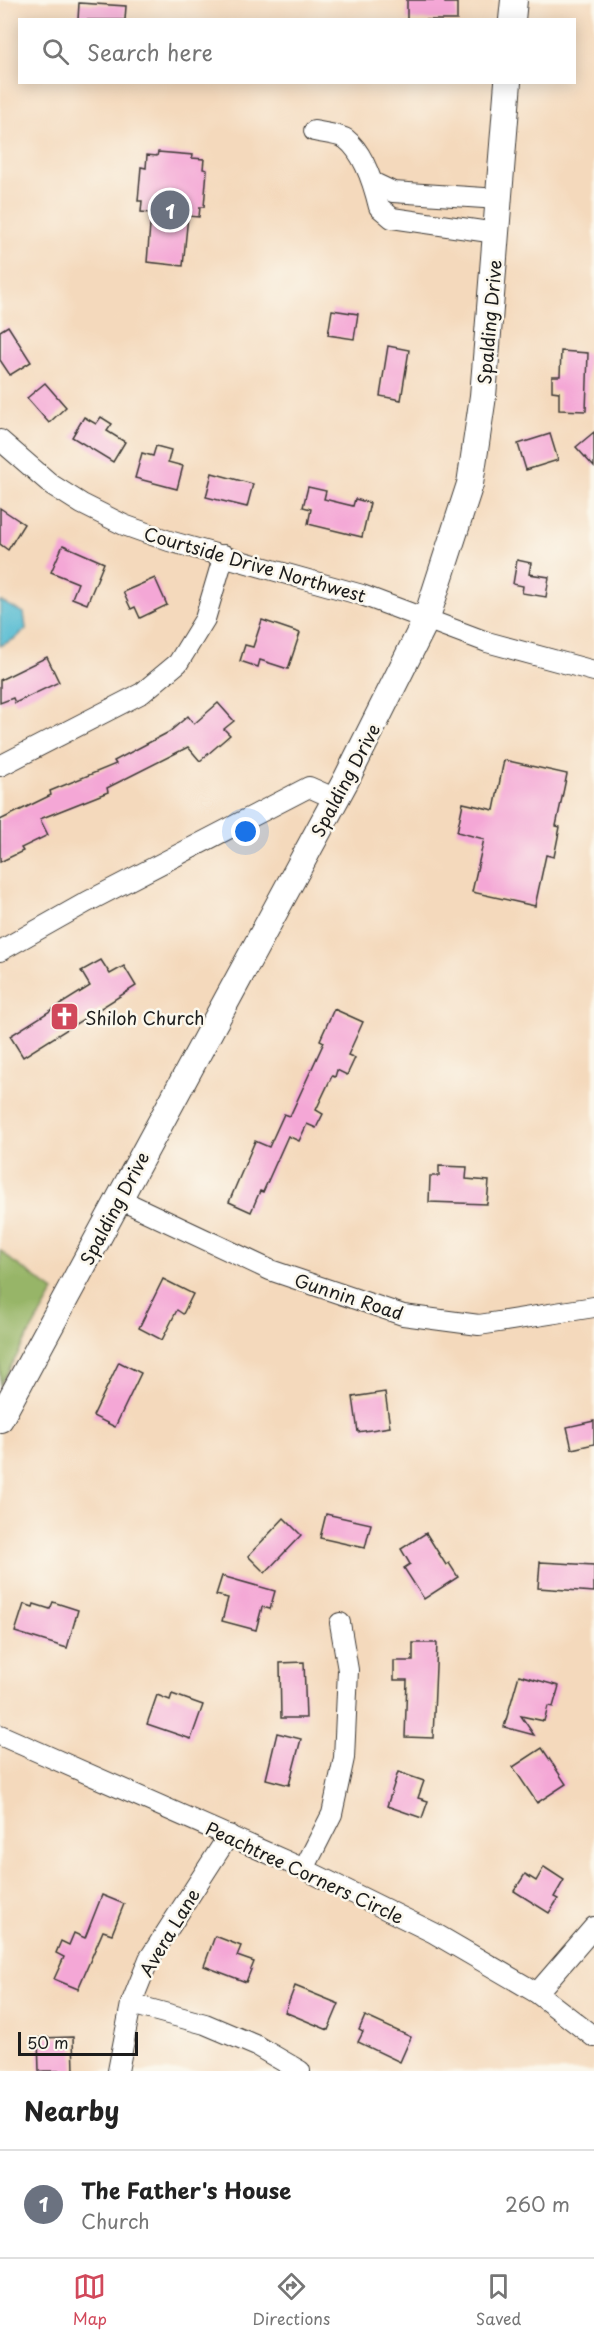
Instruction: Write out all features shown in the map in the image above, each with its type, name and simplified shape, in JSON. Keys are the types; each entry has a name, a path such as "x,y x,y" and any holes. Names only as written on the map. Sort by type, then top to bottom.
{"main road":[{"path":"512,18 514,0"},
{"name":"Spalding Drive","path":"0,1419 336,799 426,620 470,484 483,396 508,84"}],"street":[{"path":"314,131 345,139 363,161 374,183 379,207 392,218 496,233"},
{"path":"374,183 393,192 499,199"},
{"name":"Courtside Drive Northwest","path":"0,440 52,485 82,504 124,525 169,542 224,555 362,595 487,642 594,671"},
{"path":"0,766 142,693 178,663 205,619 224,555"},
{"path":"0,951 87,902 309,787 336,799"},
{"name":"Gunnin Road","path":"119,1199 270,1270 403,1315 479,1325 594,1307"},
{"path":"304,1869 332,1814 344,1758 348,1670 340,1623"},
{"name":"Peachtree Corners Circle","path":"0,1735 304,1869 434,1933 537,1993 594,2037"},
{"name":"Avera Lane","path":"118,2071 130,2004 149,1959 229,1835"},
{"path":"537,1993 594,1927"},
{"path":"130,2004 205,2024 256,2046 300,2071"}],"green space":[{"path":"0,1250 54,1291 0,1385"}],"water":[{"path":"0,601 24,613 26,629 16,638 0,646"}],"building":[{"path":"407,0 444,0 445,3 457,3 457,18 407,18"},
{"path":"79,3 126,6 125,18 78,18"},
{"path":"158,152 193,155 192,158 204,159 203,169 207,170 204,207 200,207 199,217 188,216 183,266 147,262 151,213 141,212 142,201 138,201 141,167 146,168 147,155 157,156"},
{"path":"332,310 358,314 354,339 328,335"},
{"path":"8,326 31,362 10,375 0,360 0,331"},
{"path":"388,346 409,350 401,400 380,396"},
{"path":"561,351 588,353 586,411 559,410 559,392 552,391 552,376 560,376"},
{"path":"45,383 66,407 49,423 27,398"},
{"path":"84,417 96,424 101,417 112,424 107,431 125,442 113,462 72,437"},
{"path":"594,432 594,467 576,447"},
{"path":"550,434 558,460 526,470 518,444"},
{"path":"156,446 171,450 168,462 183,466 177,489 135,478 142,453 153,456"},
{"path":"212,473 253,484 247,507 206,497"},
{"path":"308,487 326,491 324,499 353,506 355,499 370,503 362,537 308,524 311,509 303,507"},
{"path":"0,508 24,524 8,550 0,544"},
{"path":"63,545 104,563 87,604 72,598 78,583 51,572"},
{"path":"517,560 531,563 529,574 549,577 546,597 522,593 523,586 513,584"},
{"path":"155,578 167,605 140,618 135,607 131,609 123,592"},
{"path":"262,620 300,633 288,669 260,660 258,667 240,661 245,645 253,647"},
{"path":"47,657 59,682 15,703 13,698 0,703 0,680"},
{"path":"218,703 234,721 224,729 230,735 200,761 188,747 107,788 108,792 40,819 48,835 21,848 23,851 0,862 0,820 51,795 50,791 116,764 114,761 169,732 188,716 194,724"},
{"path":"504,760 567,774 556,826 560,827 554,857 546,855 535,906 472,892 484,839 457,832 463,803 494,810"},
{"name":"Shiloh Church","path":"101,960 110,974 124,966 136,986 23,1057 10,1036 90,986 81,971"},
{"path":"334,1009 363,1022 348,1055 355,1058 347,1075 337,1070 335,1077 332,1076 316,1110 323,1114 316,1128 307,1124 299,1141 288,1136 263,1192 260,1191 251,1212 229,1202 255,1141 269,1147 284,1114 290,1116 324,1042 320,1040"},
{"path":"439,1166 467,1167 466,1179 489,1181 487,1204 429,1202 430,1176 439,1176"},
{"path":"163,1279 193,1294 183,1314 177,1310 162,1340 139,1328"},
{"path":"119,1362 141,1373 115,1427 93,1416"},
{"path":"385,1392 390,1427 358,1432 353,1397"},
{"path":"594,1421 594,1444 572,1449 567,1427"},
{"path":"326,1514 371,1524 365,1548 320,1538"},
{"path":"284,1518 301,1535 265,1573 248,1556"},
{"path":"426,1533 446,1565 449,1563 458,1577 424,1599 404,1568 410,1564 401,1549"},
{"path":"540,1562 594,1565 594,1592 538,1588"},
{"path":"222,1576 275,1591 270,1609 262,1607 256,1630 222,1621 228,1598 216,1595"},
{"path":"53,1602 78,1610 67,1648 15,1632 24,1604 33,1607 34,1604 50,1609"},
{"path":"413,1643 437,1643 433,1738 405,1737 407,1680 394,1680 394,1661 413,1661"},
{"path":"304,1662 306,1718 281,1718 280,1663"},
{"path":"519,1675 559,1686 553,1707 548,1706 544,1721 521,1716 534,1735 504,1727"},
{"path":"172,1694 203,1705 191,1739 147,1724 157,1695 170,1700"},
{"path":"277,1733 301,1739 289,1785 266,1779"},
{"path":"542,1748 566,1784 537,1803 513,1767"},
{"path":"398,1772 424,1781 418,1798 428,1801 422,1818 387,1806"},
{"path":"544,1867 564,1880 554,1897 558,1899 549,1913 514,1891 525,1874 536,1881"},
{"path":"102,1895 124,1904 112,1934 103,1931 78,1989 54,1979 64,1957 56,1953 61,1941 69,1945 74,1933 85,1938"},
{"path":"215,1936 241,1946 237,1956 254,1962 246,1982 204,1966"},
{"path":"295,1986 339,2004 328,2030 285,2012"},
{"path":"365,2016 411,2037 400,2062 358,2042 363,2032 359,2030"},
{"path":"73,2037 74,2071 39,2071 38,2038"}],"place":[{"name":"The Father's House","path":"170,210"},
{"name":"Shiloh Church","path":"64,1017"}]}
